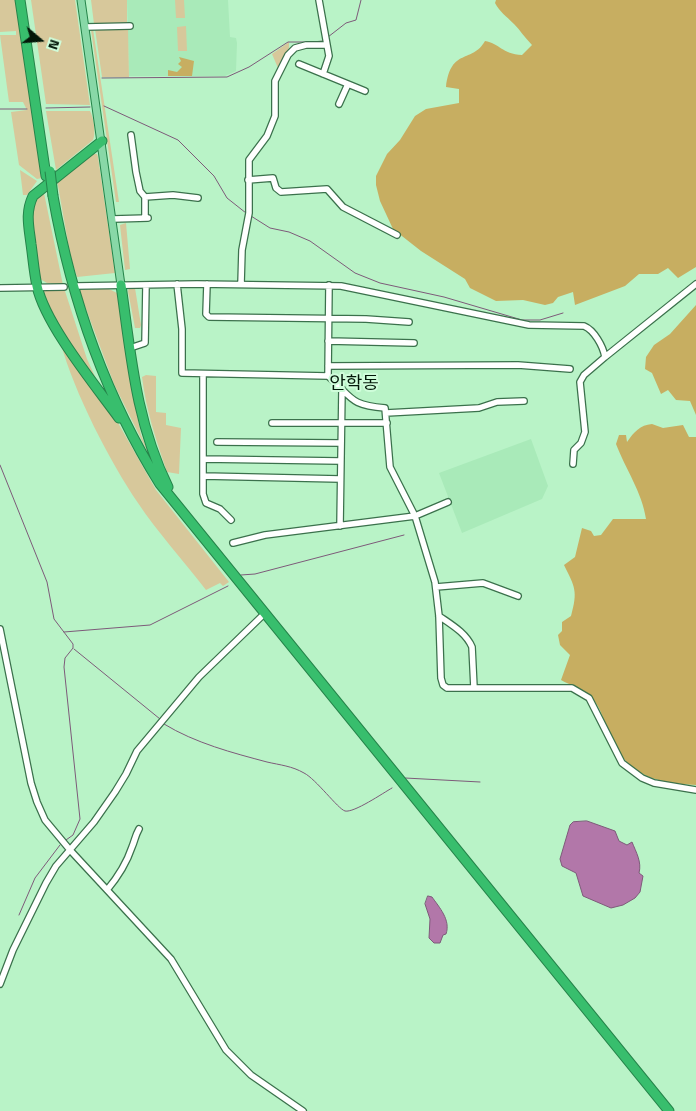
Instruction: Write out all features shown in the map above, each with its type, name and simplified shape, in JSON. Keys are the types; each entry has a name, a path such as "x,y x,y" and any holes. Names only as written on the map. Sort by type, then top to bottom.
{"highway":[{"path":"20,0 48,173"},
{"path":"25,0 57,246 80,329 119,418 143,466 158,488 261,617 662,1111"},
{"path":"102,140 33,196 28,206 27,218 37,287 48,316 119,418"},
{"path":"51,199 85,326 98,360 148,464 178,507 669,1111"},
{"path":"121,285 137,402 146,436 178,507"}],"main road":[{"path":"80,0 102,140 121,285"}],"street":[{"path":"320,0 328,56 323,74"},
{"path":"85,27 130,26"},
{"path":"241,284 242,250 249,214 249,160 268,136 275,116 276,81 288,55 295,48 306,45 327,45"},
{"path":"299,64 365,91"},
{"path":"339,104 348,84"},
{"path":"112,219 146,218 145,196 140,191 131,134"},
{"path":"248,180 273,178 276,188 281,192 327,189 343,207 397,235"},
{"path":"145,196 173,195 198,198"},
{"path":"76,286 177,284 329,285 366,290 529,326 584,326 589,328 605,357"},
{"path":"177,284 182,329 182,373 328,376 355,403 362,406 385,408 390,467 415,516 436,587 443,685 447,688 572,688 589,698 622,763 642,778 654,783 696,790"},
{"path":"207,284 206,314 209,317 328,318 409,322"},
{"path":"573,464 574,450 581,443 585,432 580,382 584,375 696,284"},
{"path":"130,348 143,345 146,339 146,285"},
{"path":"328,376 329,285"},
{"path":"0,288 64,287"},
{"path":"328,342 414,343"},
{"path":"328,366 518,365 570,369"},
{"path":"203,374 203,494 206,503 220,509 231,520"},
{"path":"340,526 342,389"},
{"path":"386,412 478,408 496,402 524,401"},
{"path":"272,423 387,423"},
{"path":"217,442 340,443"},
{"path":"203,459 340,461"},
{"path":"203,476 340,479"},
{"path":"233,544 265,535 415,516 448,502"},
{"path":"436,587 483,583 518,596"},
{"path":"439,616 462,633 470,642 472,647 474,688"},
{"path":"0,984 13,950 56,866 115,792 146,738 199,677 261,617"},
{"path":"0,629 36,802 45,820 70,850 171,959 232,1057 252,1075 304,1111"},
{"path":"107,890 120,872 132,847 134,837 140,829"}],"shaded area":[{"path":"0,0 16,0 42,178 37,179 19,165 11,112 27,110 23,102 9,102 0,35 16,35 16,31 0,32"},
{"path":"31,0 75,0 90,105 46,104"},
{"path":"91,0 127,0 127,23 94,24"},
{"path":"127,0 228,0 230,37 236,38 237,43 236,71 225,76 129,76"},
{"path":"175,0 184,0 185,18 176,18"},
{"path":"496,0 696,0 696,267 678,278 668,268 658,274 639,274 625,286 575,305 573,292 558,297 553,303 545,305 523,300 496,301 470,288 465,279 421,251 393,229 380,201 376,176 387,154 400,140 415,116 426,109 459,103 459,89 446,87 452,66 457,61 480,48 485,41 510,53 522,55 532,45 499,9 495,3"},
{"path":"186,26 187,51 178,51 177,27"},
{"path":"128,28 129,77 102,77 95,29"},
{"path":"93,29 119,202 116,202 91,30"},
{"path":"289,42 289,48 278,68 272,54"},
{"path":"179,57 194,61 192,76 168,76 168,70 177,72 182,67 178,64 181,61"},
{"path":"46,111 90,111 93,122 93,140 56,170"},
{"path":"90,154 97,154 98,157 115,273 77,277 70,254 57,180"},
{"path":"20,170 37,181 27,195 23,195"},
{"path":"40,193 44,193 63,285 47,283 40,279 31,212 32,205"},
{"path":"126,223 130,269 125,270 120,225"},
{"path":"64,288 87,359 104,396 52,316 42,290"},
{"path":"107,288 117,293 130,380 141,435 154,465 114,384 79,290"},
{"path":"135,288 140,328 135,328 128,291"},
{"path":"696,305 696,415 690,401 676,400 668,390 661,394 652,373 645,369 646,357 654,345 670,334"},
{"path":"61,344 117,421 156,490 229,582 223,586 220,583 206,590 146,514 116,468 94,426 75,383"},
{"path":"146,375 156,376 156,412 166,413 166,425 181,428 179,474 167,472 163,460 146,401 142,377"},
{"path":"652,424 663,428 683,425 689,437 696,437 696,785 657,780 636,770 627,762 611,739 601,711 595,701 585,692 561,680 570,655 560,645 558,635 562,631 562,622 571,616 575,595 573,584 564,565 575,557 582,528 591,531 594,536 601,535 613,519 646,519 637,490 616,444 619,435 626,435 627,442 638,430"},
{"path":"531,439 548,486 542,499 462,533 439,473"},
{"path":"587,821 615,831 619,841 627,845 632,842 637,853 639,873 643,876 640,892 635,898 623,905 611,908 583,896 576,873 562,866 560,859 570,825 573,822"},
{"path":"428,896 432,897 446,919 446,934 443,935 440,943 434,943 429,938 430,919 425,904"}],"waterway":[{"path":"328,37 346,23 356,20 361,0"},
{"path":"312,42 323,41"},
{"path":"102,78 227,77 249,67 288,42 306,42"},
{"path":"104,106 178,140 214,176 227,198 246,213"},
{"path":"46,108 90,107"},
{"path":"0,109 27,109"},
{"path":"251,216 270,228 289,232 310,241 355,273 380,283 444,297 522,320 540,320 563,313"},
{"path":"0,465 47,582 54,619 73,644 73,648 65,658 64,667 80,819 73,835 66,840"},
{"path":"241,575 255,574 404,535"},
{"path":"64,632 150,625 228,586"},
{"path":"74,649 160,719"},
{"path":"164,724 188,737 214,747 299,771 309,776 345,811 355,809 392,788"},
{"path":"405,778 480,782"},
{"path":"19,915 35,878 60,845"}],"district":[{"name":"안학동","path":"354,385"}]}
